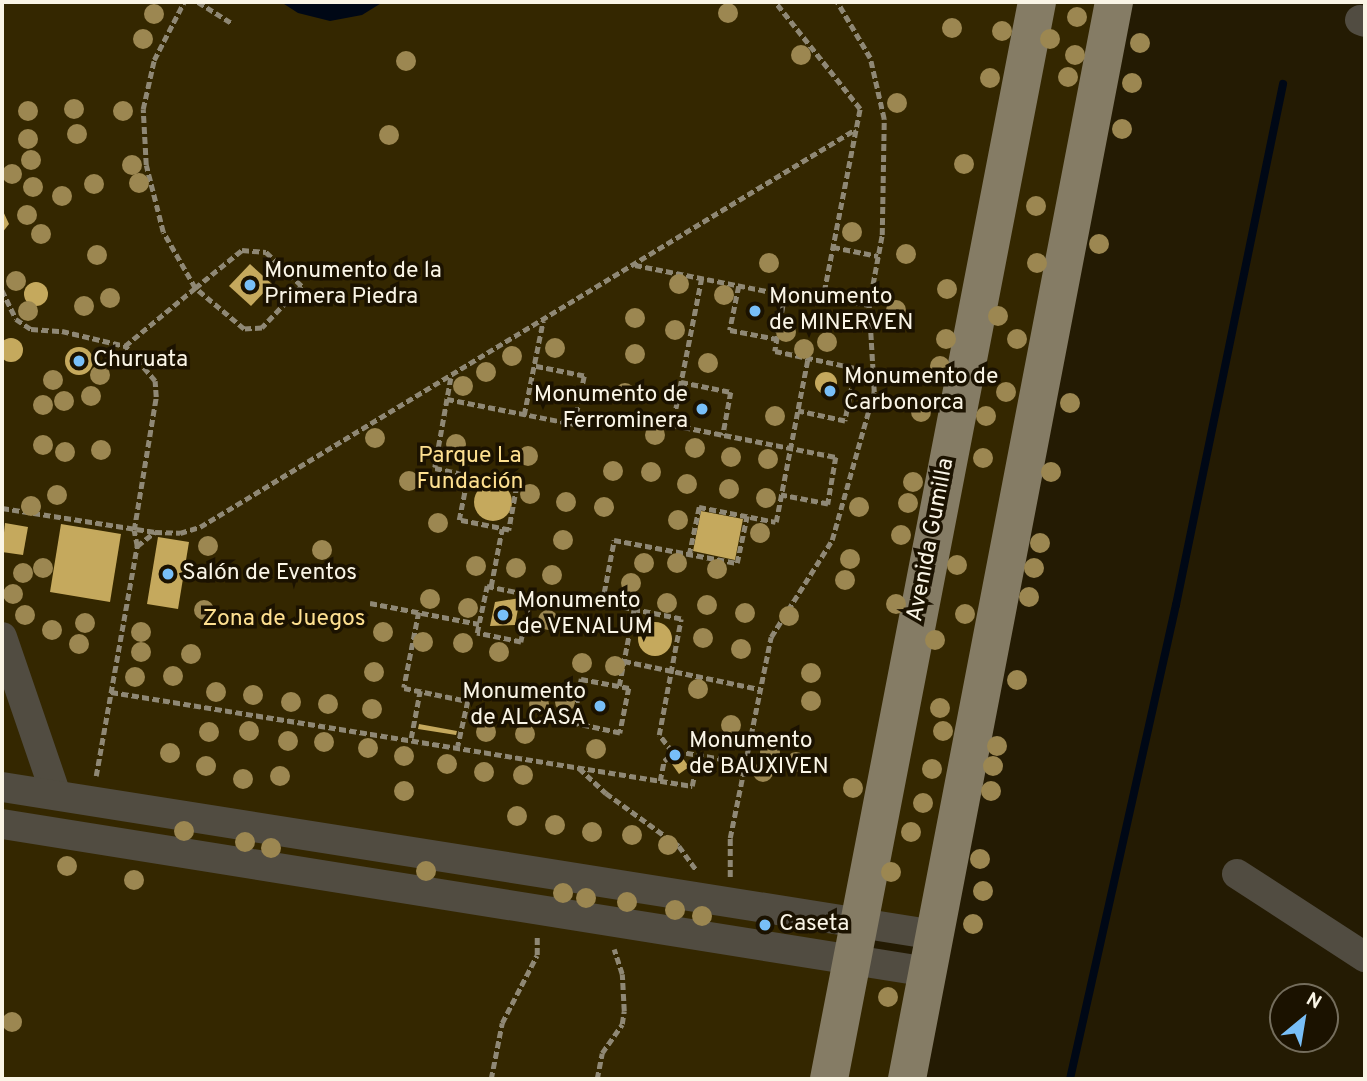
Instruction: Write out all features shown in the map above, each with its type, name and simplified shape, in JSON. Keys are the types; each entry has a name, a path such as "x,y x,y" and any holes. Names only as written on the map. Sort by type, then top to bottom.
{"main road":[{"name":"Avenida Gumilla","path":"829,1079 1037,2"},
{"path":"908,1079 1114,2"}],"street":[{"path":"2,637 56,795"},
{"path":"2,787 855,941 928,972"},
{"path":"2,824 610,920 855,941 935,934"},
{"path":"1237,874 1365,957"}],"path":[{"path":"125,346 195,288 242,250 266,252 302,286 262,328 234,325 195,288 163,232 142,141 143,109 154,60 184,2"},
{"path":"198,2 230,23"},
{"path":"635,265 822,302 860,109 775,2"},
{"path":"729,882 730,838 771,637 821,558 841,517 874,392 869,305 883,219 881,98 870,58 837,2"},
{"path":"2,508 134,530 180,534 225,516 856,130"},
{"path":"833,247 878,256"},
{"path":"702,278 673,425 836,457 828,504 781,495"},
{"path":"739,286 730,330 777,339"},
{"path":"2,290 16,319 31,329 62,331 125,346 155,381 134,530 137,546 91,801"},
{"path":"785,295 775,351 856,368 845,421 797,411"},
{"path":"823,296 869,305"},
{"path":"524,415 543,321"},
{"path":"689,555 699,507 776,522 808,358"},
{"path":"447,399 574,424 584,376 534,366"},
{"path":"451,378 435,468 468,475 517,486 509,530 459,520 468,475"},
{"path":"681,382 731,392 723,435"},
{"path":"745,763 672,752 659,735 681,619 602,603 614,540 737,564 747,516"},
{"path":"491,587 502,529"},
{"path":"137,546 155,532"},
{"path":"486,586 531,595 521,642 477,633 479,624 486,586"},
{"path":"370,603 479,624"},
{"path":"619,686 634,610"},
{"path":"419,612 404,688 468,701 458,746"},
{"path":"624,661 759,689"},
{"path":"582,679 619,686 629,688 620,733 573,723 582,679"},
{"path":"111,691 692,786 699,754"},
{"path":"411,738 420,691"},
{"path":"660,781 664,761 672,752"},
{"path":"579,767 606,793 679,846 700,877"},
{"path":"491,1079 502,1023 537,955 536,931 528,908"},
{"path":"597,1079 602,1053 622,1024 624,1011 610,920"}],"green space":[{"name":"Parque La Fundación","path":"2,2 1037,2 829,1079 2,1079"},
{"path":"1042,2 1110,2 933,932 862,921"},
{"path":"854,962 925,974 904,1079 834,1079"}],"shaded area":[{"path":"281,2 383,2 362,15 330,21 298,13"}],"building":[{"path":"2,209 9,224 2,233"},
{"path":"250,264 272,284 251,306 229,286"},
{"name":"Churuata","path":"36,282 45,285 48,294 45,303 36,306 27,303 24,294 27,285"},
{"path":"11,338 19,342 23,350 19,358 11,362 3,358 -1,350 3,342"},
{"name":"Churuata","path":"79,347 89,351 93,361 89,371 79,375 69,371 65,361 69,351"},
{"path":"822,372 830,372 837,379 837,387 830,394 822,394 815,387 815,379"},
{"path":"493,483 507,488 512,502 507,516 493,521 479,516 474,502 479,488"},
{"path":"701,511 743,519 735,560 693,551"},
{"path":"5,523 28,527 23,555 2,552"},
{"path":"61,524 121,534 110,602 50,592"},
{"path":"158,537 189,542 178,609 147,604"},
{"path":"520,598 515,625 490,626 495,602"},
{"path":"655,622 667,627 672,639 667,651 655,656 643,651 638,639 643,627"},
{"path":"419,724 457,731 456,735 418,729"},
{"path":"682,757 689,767 679,774 672,764"}],"waterway":[{"path":"1070,1079 1176,605 1283,84"}],"place":[{"name":"Monumento de la Primera Piedra","path":"250,285"},
{"name":"Monumento de MINERVEN","path":"755,311"},
{"name":"Churuata","path":"79,361"},
{"name":"Monumento de Carbonorca","path":"830,391"},
{"name":"Monumento de Ferrominera","path":"702,409"},
{"name":"Salón de Eventos","path":"168,574"},
{"name":"Monumento de VENALUM","path":"503,615"},
{"name":"Monumento de ALCASA","path":"600,706"},
{"name":"Monumento de BAUXIVEN","path":"675,755"},
{"name":"Caseta","path":"765,925"}],"park label":[{"name":"Zona de Juegos","path":"284,620"}]}
